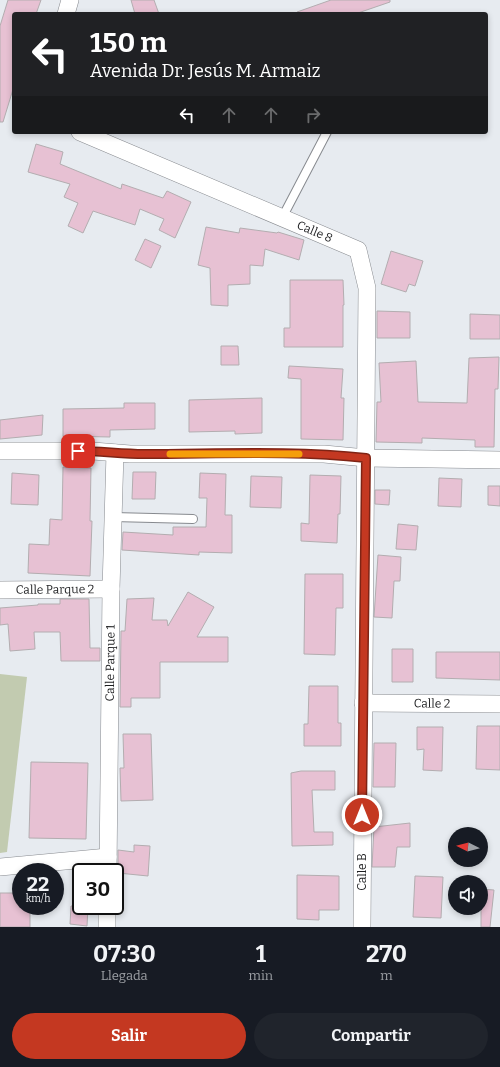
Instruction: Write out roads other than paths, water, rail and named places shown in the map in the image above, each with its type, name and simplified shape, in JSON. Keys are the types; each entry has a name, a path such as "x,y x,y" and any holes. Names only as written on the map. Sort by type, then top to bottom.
{"street":[{"path":"67,12 70,0"},
{"name":"Calle 8","path":"85,134 358,250 366,288 366,458"},
{"path":"0,450 93,451 130,454 324,454 366,458 500,460"},
{"name":"Calle Parque 1","path":"108,863 111,589 115,453"},
{"name":"Calle B","path":"362,927 366,458"},
{"name":"Calle Parque 2","path":"0,590 111,589"},
{"name":"Calle 2","path":"363,703 500,704"},
{"path":"0,867 72,865"},
{"path":"107,915 107,927"}],"lane":[{"path":"282,218 326,134"},
{"path":"113,517 193,519"}]}
